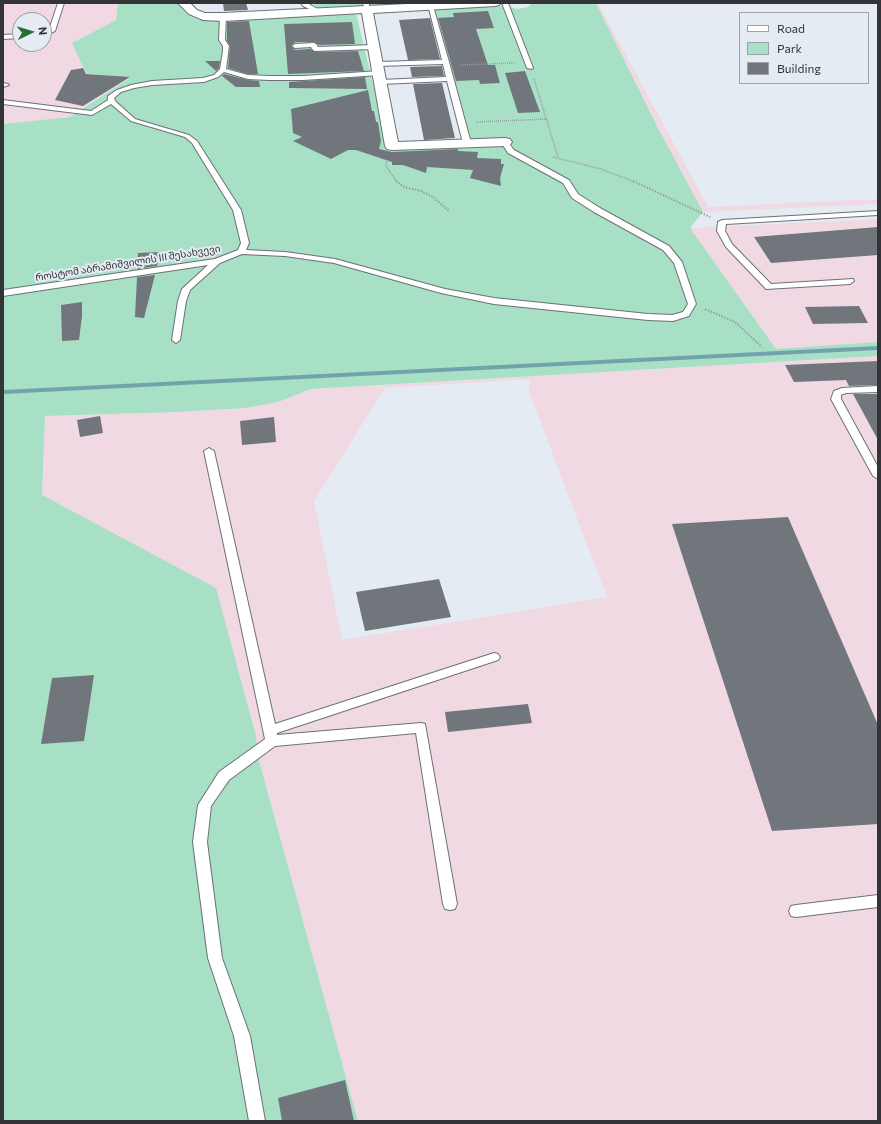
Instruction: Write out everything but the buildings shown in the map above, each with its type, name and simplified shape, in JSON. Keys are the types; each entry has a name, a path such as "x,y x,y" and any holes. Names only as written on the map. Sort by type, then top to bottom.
{"street":[{"path":"184,3 192,12 203,16 223,17 320,12 366,6 430,6 495,3"},
{"path":"366,6 380,73 392,146 505,142"}],"lane":[{"path":"52,30 61,3"},
{"path":"304,3 305,5 320,12"},
{"path":"505,3 529,65"},
{"path":"430,6 467,143"},
{"path":"111,101 110,97 119,91 134,86 152,83 204,80 216,76 223,70 226,51 226,46 222,40 223,17"},
{"path":"295,46 314,45 315,49 374,47"},
{"path":"223,70 248,77 302,78 380,73 446,64"},
{"path":"380,73 450,79"},
{"path":"3,102 92,113 111,101"},
{"path":"111,101 134,120 187,136 195,142 237,210 245,243 241,252 285,254 335,261 444,291 494,301 648,317 673,318 686,314 692,304 678,262 666,248 597,210 575,196 566,182 511,151 505,142"},
{"path":"850,281 769,287 729,245 720,231 722,222 878,214"},
{"name":"როსტომ აბრამიშვილის III შესახვევი","path":"3,293 218,261 241,252"},
{"path":"176,340 182,301 186,289 218,261"},
{"path":"878,389 845,390 836,393 836,399 878,476"},
{"path":"208,451 271,736"},
{"path":"257,1121 242,1036 215,958 200,842 205,805 224,776 271,736 494,657"},
{"path":"271,736 421,728 450,904"},
{"path":"796,911 878,901"}],"path":[{"path":"446,64 529,65 558,157"},
{"path":"462,123 547,119"},
{"path":"392,146 386,166 395,180 404,187 420,191 433,197 449,211"},
{"path":"524,157 558,157 628,179 722,222"},
{"path":"692,304 735,322 762,347"}],"shaded area":[{"path":"3,3 118,3 116,20 72,43 131,77 70,117 3,124"},
{"path":"596,3 598,3 708,207 878,199 878,204 703,212 658,128"},
{"path":"878,219 878,342 776,349 690,228"},
{"path":"878,356 878,1121 358,1121 258,757 42,495 45,416 177,412 246,408 278,402 311,389","holes":["530,379 529,392 607,597 342,640 314,501 385,388"]}],"green space":[{"path":"118,3 177,3 187,14 199,20 356,13 388,147 473,146 433,9 506,6 518,9 528,7 532,3 596,3 658,128 703,212 690,228 776,349 878,342 878,356 311,389 278,402 246,408 177,412 45,416 42,495 216,588 256,736 258,757 358,1121 3,1121 3,124 70,117 130,78 86,73 72,43 116,20"},
{"path":"314,3 454,3 315,10"}],"waterway":[{"path":"3,392 878,348"}]}
